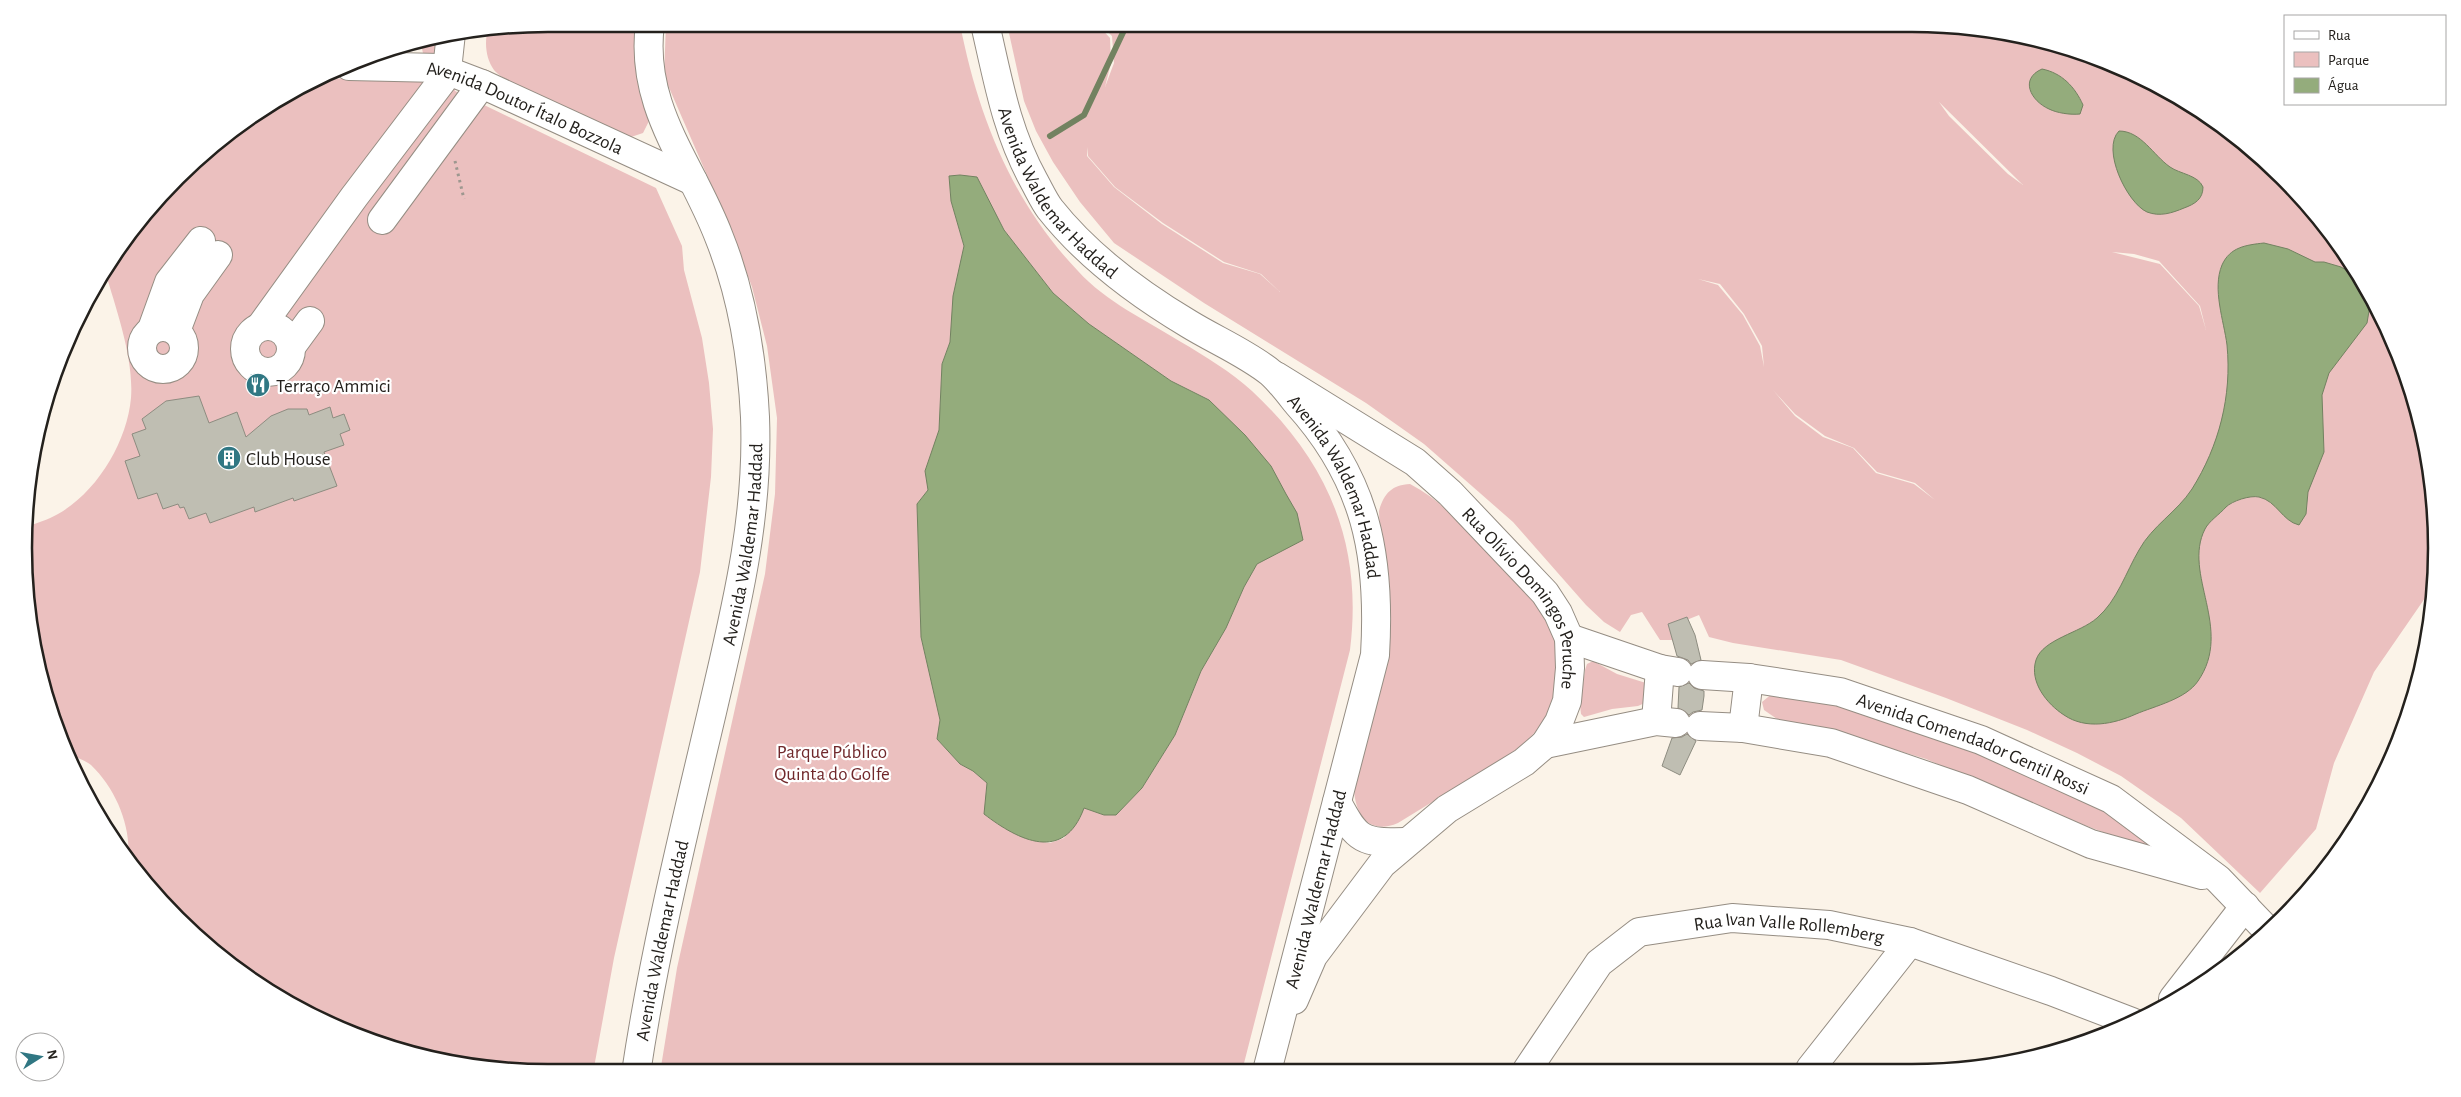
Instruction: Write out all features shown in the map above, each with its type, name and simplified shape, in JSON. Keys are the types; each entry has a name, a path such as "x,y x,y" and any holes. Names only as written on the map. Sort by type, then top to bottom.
{"street":[{"name":"Avenida Waldemar Haddad","path":"638,1064 682,841 744,571 755,492 755,417 748,345 737,292 719,236 662,120 651,79 647,48 649,32"},
{"name":"Avenida Waldemar Haddad","path":"987,32 1000,98 1019,153 1049,207 1092,254 1133,288 1271,373 1312,420 1334,452 1357,496 1370,535 1377,615 1375,655 1270,1061"},
{"path":"310,321 291,346 290,356 281,368 267,372 253,367 244,354 244,345 247,337 260,326 447,70 451,42"},
{"name":"Avenida Doutor Ítalo Bozzola","path":"365,67 447,70 482,84 693,181"},
{"path":"382,220 482,84"},
{"path":"164,330 169,282 210,248"},
{"path":"260,326 269,325 284,332 291,346"},
{"name":"Rua Olívio Domingos Peruche","path":"1270,1061 1313,956 1382,864 1406,842 1448,809 1524,762 1545,744 1559,722 1567,701 1570,668 1569,638 1558,613 1545,593 1450,493 1415,462 1271,373"},
{"name":"Avenida Comendador Gentil Rossi","path":"1569,638 1680,672 1749,678 1840,692 1981,740 2111,799 2218,879 2263,926"},
{"path":"1677,723 1680,672"},
{"path":"1743,728 1749,678"},
{"name":"Avenida Comendador Gentil Rossi","path":"1545,744 1677,723 1743,728 1831,743 1968,790 2091,844 2218,879"},
{"path":"1337,802 1349,825 1360,838 1379,843 1406,842"},
{"path":"2181,988 2245,906"},
{"name":"Rua Ivan Valle Rollemberg","path":"1531,1064 1599,963 1639,932 1732,918 1829,925 1910,942 2051,991 2116,1022"},
{"path":"1814,1064 1910,942"}],"green space":[{"path":"548,32 639,32 649,121 643,133 631,137 517,86 494,70 486,50 487,36"},
{"name":"Parque Público Quinta do Golfe","path":"666,32 962,32 977,92 1001,156 1016,187 1034,216 1055,244 1078,271 1101,292 1235,377 1279,418 1302,447 1320,477 1335,508 1345,541 1351,575 1353,612 1350,650 1244,1064 661,1064 677,968 765,574 775,494 777,418 767,346 752,287 732,233 664,76","holes":["960,175 977,178 1004,230 1053,293 1089,324 1171,381 1209,400 1303,539 1257,564 1244,587 1226,628 1201,671 1175,735 1142,788 1116,815 1104,815 1084,808 1064,838 1050,843 1030,840 1015,832 986,799 987,783 973,771 960,764 937,739 941,720 921,637 917,504 928,490 939,430 942,364 950,342 964,246 951,201 949,176"]},
{"path":"1009,32 1104,32 1110,38 1111,63 1105,87 1114,63 1112,36 1108,32 1912,32 1980,37 2013,42 2078,60 2141,86 2199,119 2227,139 2253,161 2300,208 2342,262 2375,320 2389,351 2411,415 2419,448 2427,515 2428,548 2426,597 2374,672 2334,763 2316,829 2260,893 2181,818 2121,776 2027,730 1841,660 1733,643 1709,637 1699,615 1674,625 1679,640 1660,640 1642,612 1631,615 1620,632 1604,622 1586,605 1513,522 1424,444 1366,403 1204,303 1114,243 1080,202 1053,162 1036,131 1024,101","holes":["1939,102 2023,185 2008,174 1949,116","1088,147 1088,156 1115,187 1163,223 1224,262 1261,274 1280,292 1260,274 1223,263 1162,224 1114,187 1087,156","2112,252 2134,254 2159,261 2200,306 2206,330 2199,306 2160,264","1698,279 1720,284 1744,314 1762,346 1764,367 1760,346 1743,315 1718,285","1773,390 1795,414 1825,436 1854,448 1877,472 1915,483 1935,500 1914,484 1876,473 1853,448 1823,437 1795,416"]},
{"path":"445,43 455,91 656,188 682,246 684,270 702,338 709,383 713,429 711,477 700,572 614,958 595,1064 515,1063 481,1060 415,1047 351,1025 320,1011 262,978 234,958 184,913 161,889 129,849 125,822 115,797 108,785 91,765 77,757 72,746 50,682 42,649 34,582 32,548 33,524 58,514 85,493 108,464 123,432 128,415 131,398 130,367 108,281 119,262 161,208 208,161 234,139 290,102 337,78 429,81 422,48"},
{"path":"1410,484 1433,498 1453,516 1539,606 1551,626 1554,636 1557,656 1556,682 1551,706 1546,716 1541,725 1524,744 1398,823 1378,826 1365,820 1360,813 1354,786 1379,695 1388,649 1390,602 1379,511 1383,499 1390,491 1398,486"},
{"path":"1593,661 1617,674 1646,683 1647,702 1638,706 1612,709 1584,717 1581,714 1580,705 1585,670 1587,664"},
{"path":"1773,693 1826,702 1944,738 2095,803 2165,856 2035,806 1926,759 1833,731 1777,719 1764,710 1762,702"}],"water":[{"path":"2042,69 2062,77 2072,87 2083,105 2080,114 2056,112 2037,101 2030,90 2029,84 2035,73"},
{"path":"2119,131 2134,135 2170,167 2193,177 2201,183 2203,191 2200,198 2195,203 2166,214 2147,212 2139,207 2125,187 2115,162 2114,139"},
{"path":"949,176 977,177 1004,230 1053,293 1089,324 1171,381 1209,400 1245,435 1271,466 1297,513 1303,540 1257,564 1244,587 1226,628 1201,671 1175,735 1142,788 1116,815 1104,815 1084,808 1075,825 1065,836 1053,841 1040,842 1026,838 998,824 984,814 987,783 973,771 960,764 937,739 940,720 921,637 917,504 928,490 925,471 939,430 942,364 950,342 953,296 964,246 951,201"},
{"path":"2264,243 2288,249 2315,262 2324,262 2341,267 2347,270 2369,310 2367,323 2329,373 2322,395 2324,452 2308,492 2306,514 2299,525 2288,520 2265,499 2251,497 2232,503 2212,520 2205,529 2200,546 2199,564 2210,622 2211,642 2208,661 2198,681 2186,693 2161,705 2109,723 2081,723 2064,715 2051,705 2041,692 2035,676 2036,660 2040,653 2054,641 2090,623 2104,611 2116,595 2144,541 2186,497 2210,456 2222,420 2228,364 2227,345 2218,295 2219,274 2229,254 2245,246"}],"building":[{"name":"Club House","path":"199,396 209,423 237,412 246,437 271,416 288,409 307,409 309,415 330,407 333,418 344,414 350,430 340,434 344,445 324,452 337,486 294,501 293,498 255,512 254,507 210,523 206,513 189,519 184,507 180,508 178,504 163,509 157,493 138,499 125,461 140,456 132,434 146,429 142,419 166,401"},
{"path":"1687,617 1695,635 1701,660 1691,664 1688,660 1677,656 1668,624"},
{"path":"1689,683 1694,688 1704,691 1704,696 1702,710 1689,715 1678,708 1679,687"},
{"path":"1687,734 1696,741 1680,775 1662,766 1672,738 1682,737"}],"waterway":[{"path":"1050,136 1084,115 1123,32"}],"place":[{"name":"Terraço Ammici","path":"258,385"},
{"name":"Club House","path":"229,458"}]}
